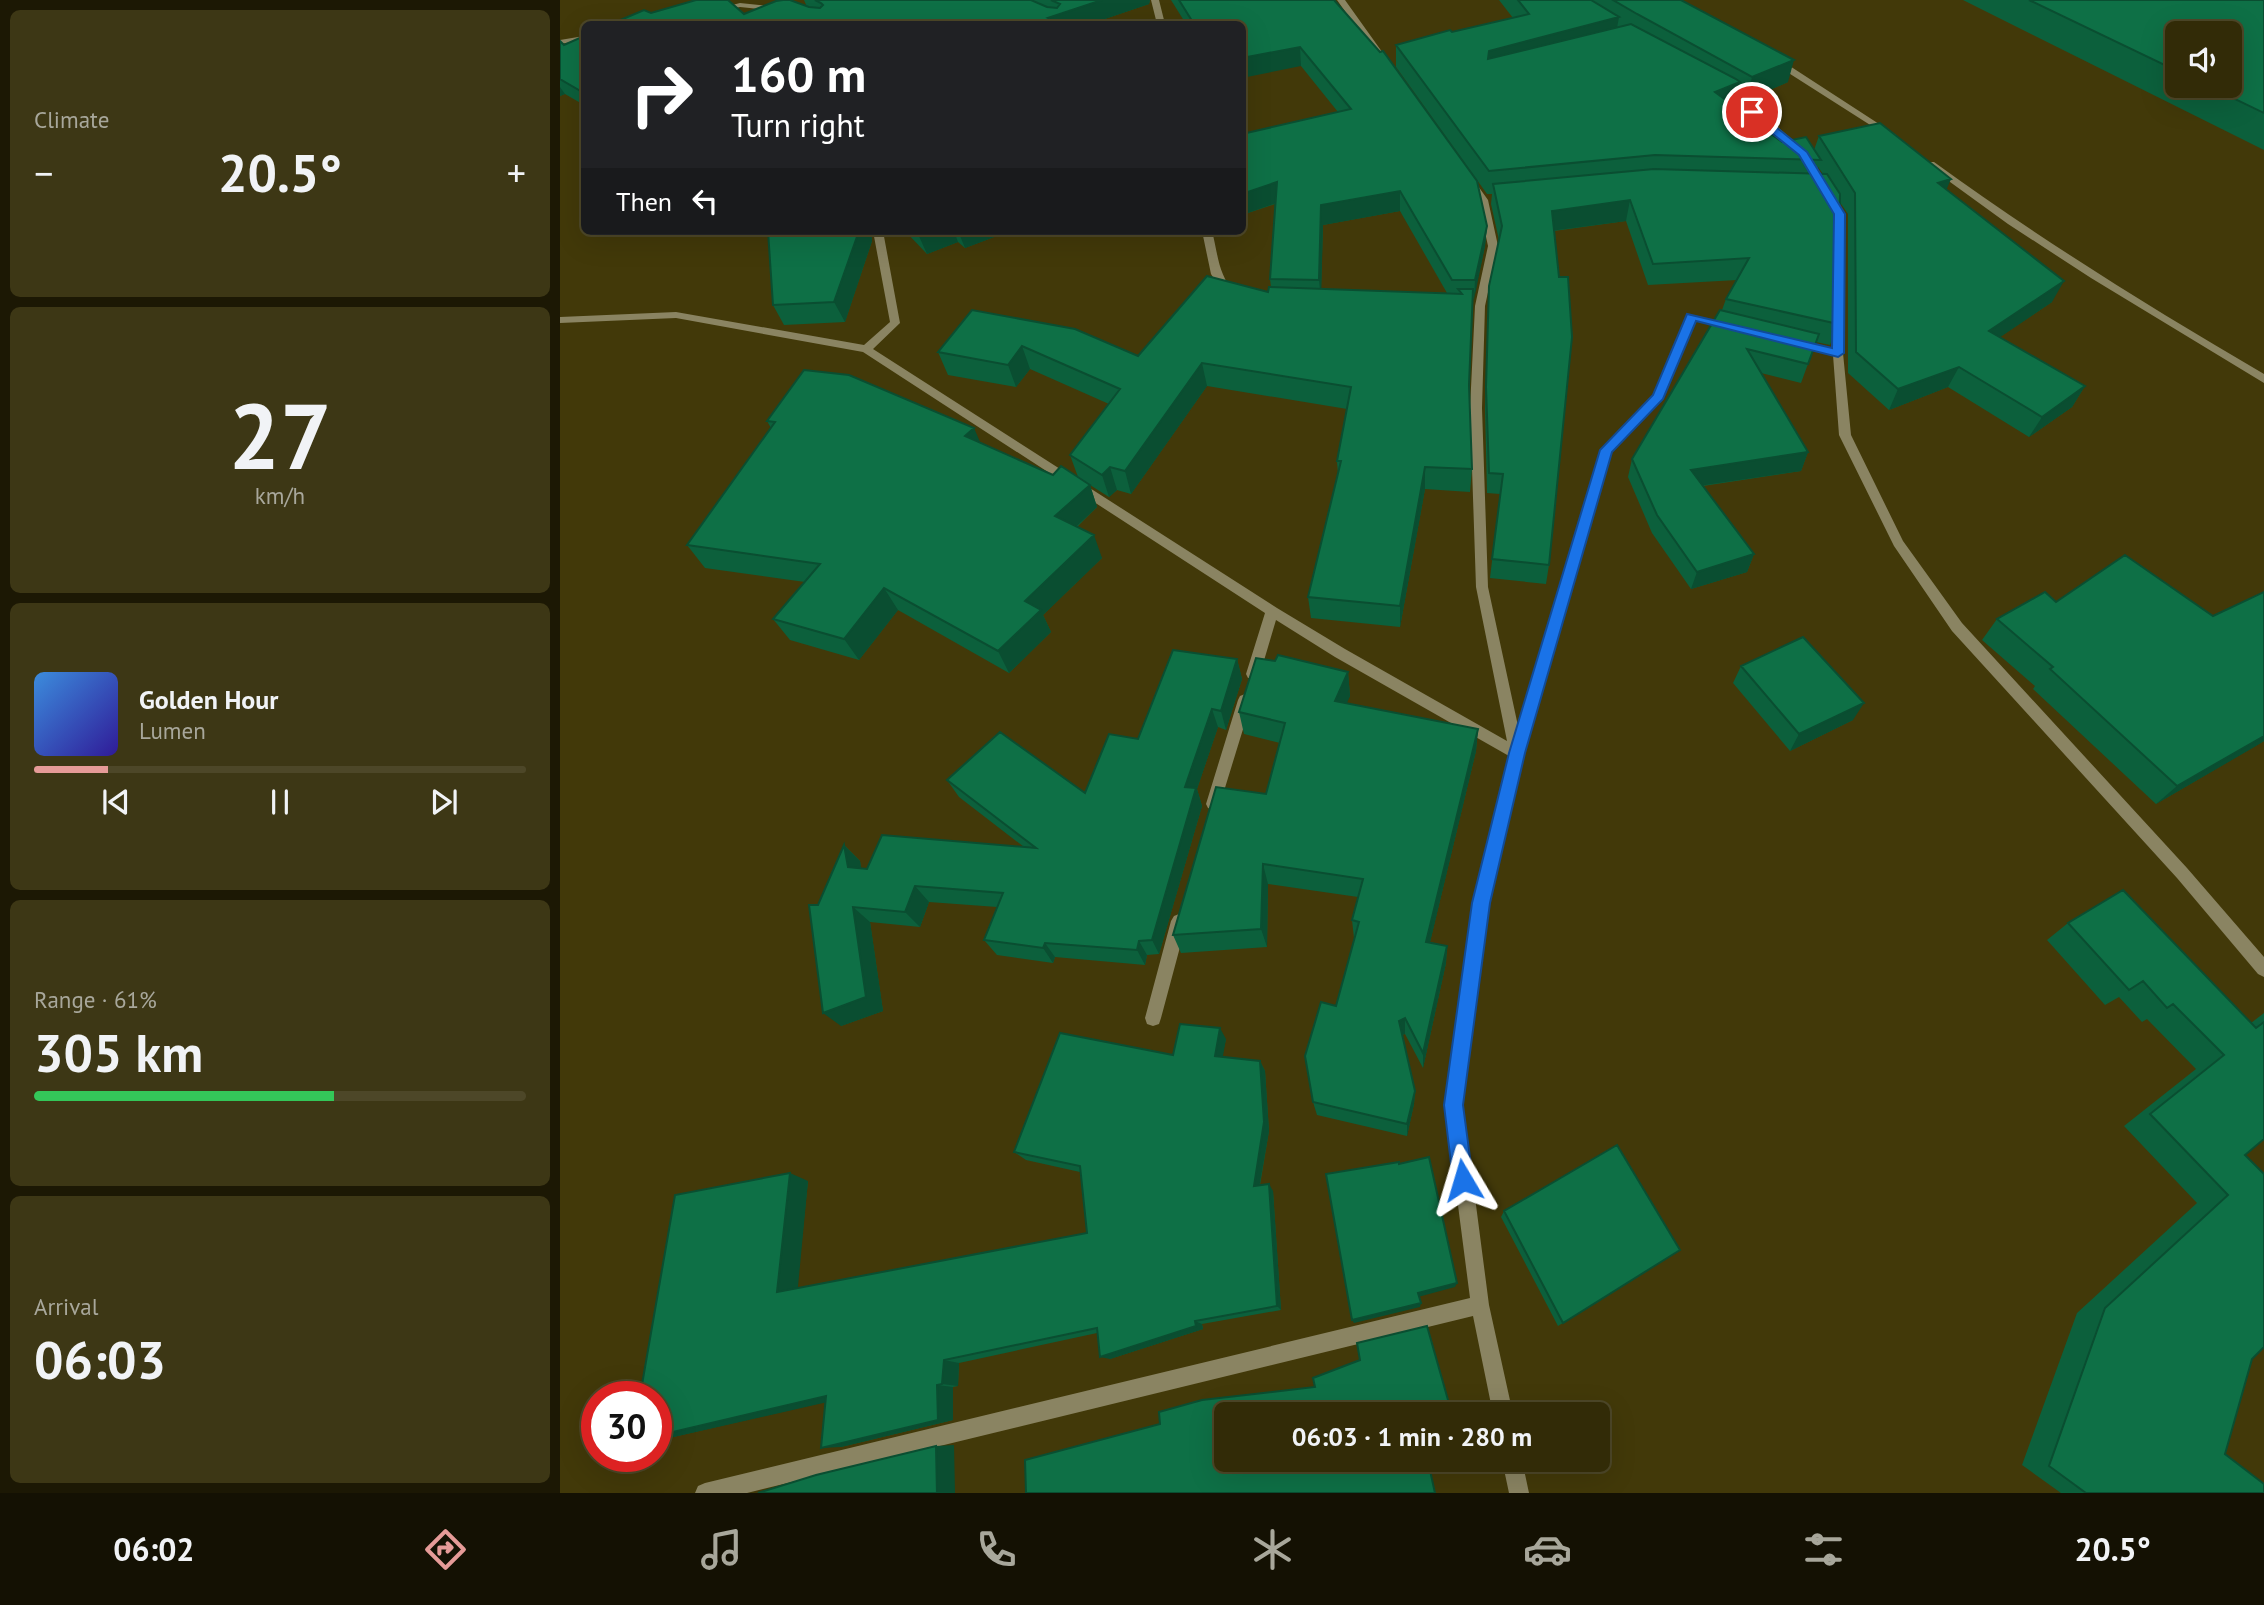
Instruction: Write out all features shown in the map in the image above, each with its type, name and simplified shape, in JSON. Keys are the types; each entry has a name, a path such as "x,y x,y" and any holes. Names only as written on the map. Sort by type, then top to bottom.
{"street":[{"path":"767,8 790,0"},
{"path":"1155,0 1160,21"},
{"path":"1341,0 1390,69"},
{"path":"714,10 740,5 788,10"},
{"path":"564,42 581,48"},
{"path":"1771,58 1899,140"},
{"path":"1711,86 1744,106 1803,154 1810,166"},
{"path":"1920,156 1994,211 2178,329 2264,379"},
{"path":"1459,167 1490,199 1493,246 1474,306 1482,587 1517,753"},
{"path":"1824,189 1840,214 1838,269"},
{"path":"866,349 895,323 879,235"},
{"path":"1209,235 1217,275 1223,289 1237,297"},
{"path":"1838,293 1838,353 1845,435 1905,553 1957,626 2182,873 2264,968"},
{"path":"560,320 676,315 866,349 1272,611 1340,653 1517,753"},
{"path":"1500,1402 1480,1305 1454,1105 1481,903 1517,753 1606,450 1659,396 1692,317 1745,330"},
{"path":"1785,340 1838,353"},
{"path":"1210,814 1272,611"},
{"path":"1153,1018 1184,902"},
{"path":"705,1493 1480,1305"},
{"path":"1515,1472 1519,1493"}],"building":[{"path":"696,0 728,0 744,14 783,0 820,8 823,5 815,0 1031,0 1057,8 1060,4 1051,0 1102,0 1048,18 1054,21 618,21 644,10 651,13"},
{"path":"1179,0 1334,0 1380,52 1383,51 1477,181 1487,226 1475,280 1452,280 1400,191 1321,205 1319,280 1270,279 1277,182 1246,193 1246,133 1351,109 1300,47 1246,57 1246,21 1192,21"},
{"path":"1518,0 1591,0 1619,17 1489,51 1488,59 1631,24 1736,79 1740,82 1715,92 1782,142 1806,137 1821,160 1655,155 1489,171 1396,45 1450,30 1452,32 1529,14"},
{"path":"1613,0 1681,0 1794,60 1752,77"},
{"path":"2029,0 2264,0 2264,113 2233,98 2242,98 2242,21 2165,21 2165,65"},
{"path":"581,37 581,91 560,79 560,41 564,45"},
{"path":"1880,123 1951,179 1938,183 2064,281 1989,331 2085,386 2042,417 1959,367 1898,389 1856,352 1855,193 1819,136"},
{"path":"1654,169 1827,174 1840,194 1838,324 1726,299 1749,258 1653,264 1630,200 1552,211 1559,277 1568,277 1572,337 1549,565 1492,559 1503,474 1489,473 1486,387 1489,286 1502,226 1493,184"},
{"path":"768,235 858,235 834,302 773,305"},
{"path":"1207,276 1268,292 1269,287 1462,294 1458,289 1473,289 1469,385 1472,469 1425,467 1400,606 1308,597 1341,461 1337,461 1351,387 1202,363 1125,471 1110,467 1102,475 1070,455 1120,389 1022,346 1008,365 938,352 972,310 1075,329 1138,356"},
{"path":"1720,310 1819,334 1808,364 1747,349 1808,452 1691,470 1754,554 1697,572 1657,515 1632,459"},
{"path":"804,370 849,375 974,428 965,436 1053,475 1061,466 1090,485 1055,516 1094,535 1025,601 1041,610 998,651 884,588 844,639 773,619 820,564 687,545 775,422 767,421"},
{"path":"2125,555 2213,616 2264,592 2264,736 2177,786 2050,669 2053,667 1997,619 2045,592 2056,602"},
{"path":"1803,637 1864,703 1799,734 1741,666"},
{"path":"1173,650 1237,659 1221,711 1212,709 1185,787 1196,788 1152,940 1139,941 1137,950 1045,943 1043,948 984,940 1003,893 915,886 905,912 853,907 866,997 823,1013 809,905 818,905 844,845 848,867 867,869 882,835 1036,848 947,780 1000,732 1085,793 1109,734 1138,739"},
{"path":"1278,655 1348,672 1335,701 1478,729 1426,942 1447,946 1423,1053 1405,1018 1399,1021 1415,1091 1407,1124 1313,1102 1305,1056 1321,1002 1336,1006 1359,922 1352,920 1363,879 1263,864 1261,929 1173,935 1216,787 1266,794 1285,723 1239,712 1256,658 1275,661"},
{"path":"2123,890 2256,1028 2264,1022 2264,1139 2245,1155 2264,1174 2264,1347 2252,1359 2225,1454 2264,1484 2264,1493 2086,1493 2049,1466 2105,1308 2228,1195 2150,1114 2224,1055 2173,1004 2167,1008 2143,981 2129,990 2068,923"},
{"path":"1180,1024 1220,1028 1215,1056 1260,1061 1264,1122 1254,1186 1269,1184 1277,1306 1195,1321 1196,1326 1100,1357 1097,1328 944,1360 942,1384 937,1385 938,1420 821,1448 826,1396 672,1432 672,1381 643,1381 675,1195 790,1173 777,1292 1087,1233 1080,1166 1014,1152 1060,1033 1173,1055"},
{"path":"1617,1145 1680,1250 1563,1323 1504,1211"},
{"path":"1429,1157 1457,1283 1418,1293 1421,1303 1352,1320 1326,1174"},
{"path":"1427,1326 1449,1402 1214,1402 1214,1472 1430,1472 1435,1493 1026,1493 1025,1460 1160,1424 1159,1412 1202,1400 1315,1387 1313,1378 1360,1360 1357,1343"},
{"path":"936,1446 937,1493 758,1493 816,1475"}],"route":[{"path":"1463,1180 1454,1105 1481,903 1517,753 1606,450 1659,396 1692,317 1838,353 1840,214 1803,154 1752,112"}]}
